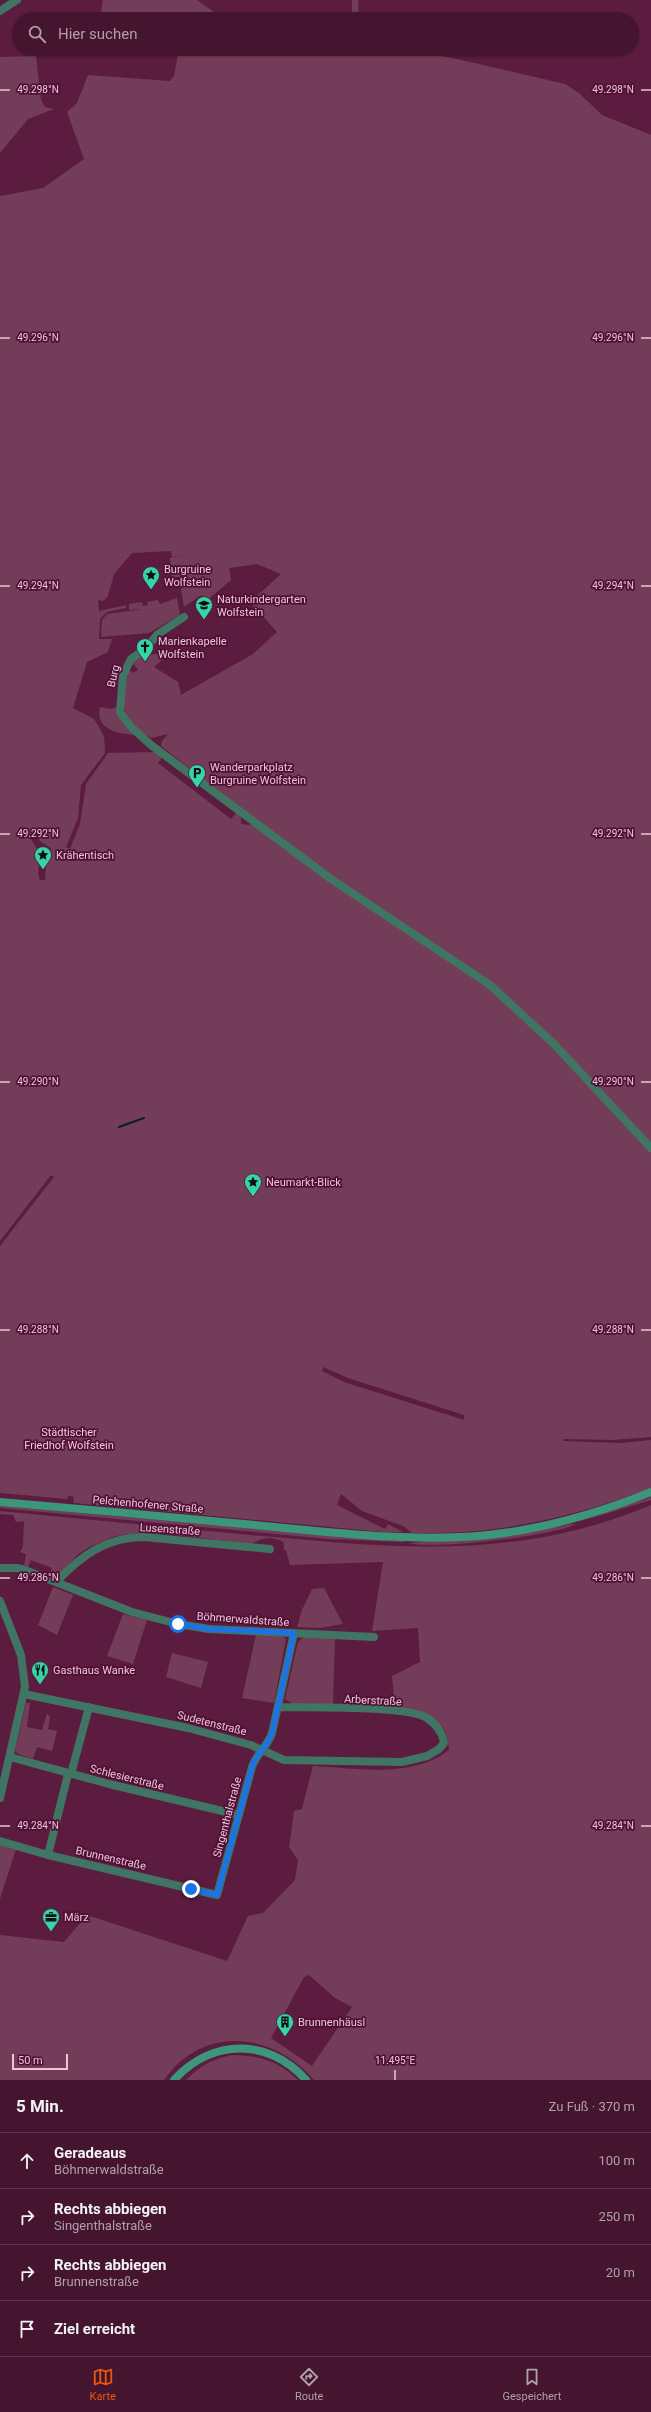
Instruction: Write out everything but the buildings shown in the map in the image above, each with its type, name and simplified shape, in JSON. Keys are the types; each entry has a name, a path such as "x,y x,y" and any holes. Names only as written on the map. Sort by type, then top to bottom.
{"main road":[{"name":"Pelchenhofener Straße","path":"0,1502 295,1529 420,1537 491,1534 576,1518 651,1492"},
{"path":"174,2080 191,2063 201,2057 228,2049 244,2048 269,2053 283,2059 306,2080"}],"street":[{"path":"0,11 16,0"},
{"name":"Burg","path":"184,617 158,634 144,650 131,660 126,668 120,694 120,712 124,720 141,736 331,879 490,985 554,1044 651,1148"},
{"name":"Lusenstraße","path":"57,1581 87,1553 112,1541 124,1539 144,1537 270,1549"},
{"name":"Böhmerwaldstraße","path":"0,1568 17,1568 57,1581 132,1612 178,1624 209,1629 374,1637"},
{"path":"0,1601 21,1655 24,1694 0,1798"},
{"name":"Singenthalstraße","path":"217,1895 252,1767 262,1748 271,1738 294,1633"},
{"name":"Sudetenstraße","path":"24,1694 188,1728 262,1748 276,1758 284,1760 387,1762 416,1759 439,1749"},
{"path":"48,1855 69,1774 89,1707"},
{"name":"Arberstraße","path":"279,1707 376,1710 419,1714 427,1718 440,1732 444,1743 439,1749"},
{"name":"Schlesierstraße","path":"10,1757 69,1774 239,1815"},
{"name":"Brunnenstraße","path":"0,1841 48,1855 217,1895"}],"green space":[{"path":"103,0 197,0 214,12 101,12"},
{"path":"352,0 358,0 359,12 352,12"},
{"path":"36,56 41,100 45,107 54,109 28,119 0,153 0,57"},
{"name":"Städtischer Friedhof Wolfstein","path":"178,56 441,56 565,84 579,93 602,115 651,135 651,1437 613,1440 564,1439 563,1441 620,1443 651,1440 651,1488 592,1508 563,1516 504,1528 443,1533 412,1533 403,1526 362,1511 341,1494 337,1505 385,1529 388,1524 403,1532 384,1532 74,1503 73,1496 68,1496 67,1499 0,1493 0,1246 54,1177 51,1175 0,1241 0,196 43,188 84,159 67,112 77,103 88,75 170,81 174,76","holes":["171,551 172,557 188,553 170,558 172,577 179,577 184,607 201,595 206,601 231,580 229,568 257,564 281,574 250,602 277,632 253,654 181,695 178,682 154,667 170,653 168,651 159,654 148,654 132,662 138,670 133,673 128,669 124,691 124,709 132,724 151,738 168,734 162,741 161,746 255,819 251,825 241,824 241,817 236,813 231,819 158,763 163,756 156,752 108,753 86,784 80,824 70,849 66,847 78,818 81,785 105,753 104,736 94,719 73,708 87,662 108,652 112,639 99,639 100,619 107,612 126,608 126,605 99,611 98,600 103,601 108,596 114,574 132,553","32,834 36,835 41,842 51,848 46,865 45,880 40,880 38,874 40,854 30,838","323,1367 348,1378 464,1415 464,1420 344,1382 322,1371"]},
{"path":"177,598 180,615 149,633 101,637 102,620 107,614 143,609 129,610 129,604 142,602 143,606 148,605 147,602 158,600 160,604"},
{"path":"100,707 110,709 116,707 121,720 134,733 133,735 114,731 104,725 99,714"},
{"path":"651,1497 651,1500 579,1522"},
{"path":"651,1505 651,2080 314,2080 297,2064 279,2052 259,2044 238,2041 218,2043 198,2050 180,2062 164,2080 0,2080 0,1935 64,1942 87,1915 227,1961 248,1916 263,1913 295,1880 298,1860 289,1847 294,1811 302,1809 313,1766 383,1770 401,1768 418,1765 434,1759 449,1750 448,1739 444,1730 432,1717 415,1710 395,1708 392,1676 420,1662 418,1628 372,1631 383,1562 290,1565 286,1550 284,1550 284,1543 273,1538 259,1540 253,1544 142,1533 126,1534 100,1542 76,1556 62,1572 49,1575 52,1568 31,1560 28,1567 24,1565 26,1554 20,1552 23,1547 24,1521 16,1522 13,1515 0,1514 0,1511 302,1540 404,1546 453,1546 502,1543 551,1536 601,1523","holes":["309,1975 335,1998 352,2007 312,2066 271,2038 304,1977"]},
{"path":"0,1506 404,1542 329,1539 0,1508"},
{"path":"575,1524 563,1529 492,1541 440,1545 421,1545 409,1543 511,1536"},
{"path":"53,1587 73,1595 57,1635 38,1625"},
{"path":"324,1588 343,1624 320,1628 297,1627 302,1610 312,1589"},
{"path":"123,1614 147,1620 133,1664 107,1656"},
{"path":"256,1635 280,1635 286,1639 274,1703 242,1698"},
{"path":"304,1637 335,1638 333,1705 293,1704 285,1699 298,1642"},
{"path":"172,1653 208,1662 201,1688 166,1677"},
{"path":"26,1703 30,1703 27,1727 42,1730 47,1713 50,1717 48,1729 57,1731 52,1751 37,1747 33,1759 18,1754 15,1751"},
{"path":"0,1845 16,1849 0,1899"},
{"path":"232,2055 268,2060 283,2068 298,2080 186,2080 207,2064"}],"waterway":[{"path":"119,1127 144,1118"}],"place":[{"name":"Burgruine Wolfstein","path":"151,590"},
{"name":"Naturkindergarten Wolfstein","path":"204,620"},
{"name":"Marienkapelle Wolfstein","path":"145,662"},
{"name":"Wanderparkplatz Burgruine Wolfstein","path":"197,788"},
{"name":"Krähentisch","path":"43,870"},
{"name":"Neumarkt-Blick","path":"253,1197"},
{"name":"Gasthaus Wanke","path":"40,1685"},
{"name":"März","path":"51,1932"},
{"name":"Brunnenhäusl","path":"285,2037"}],"route":[{"path":"178,1624 229,1631 294,1633 271,1738 256,1756 252,1767 217,1895 191,1889"}]}
